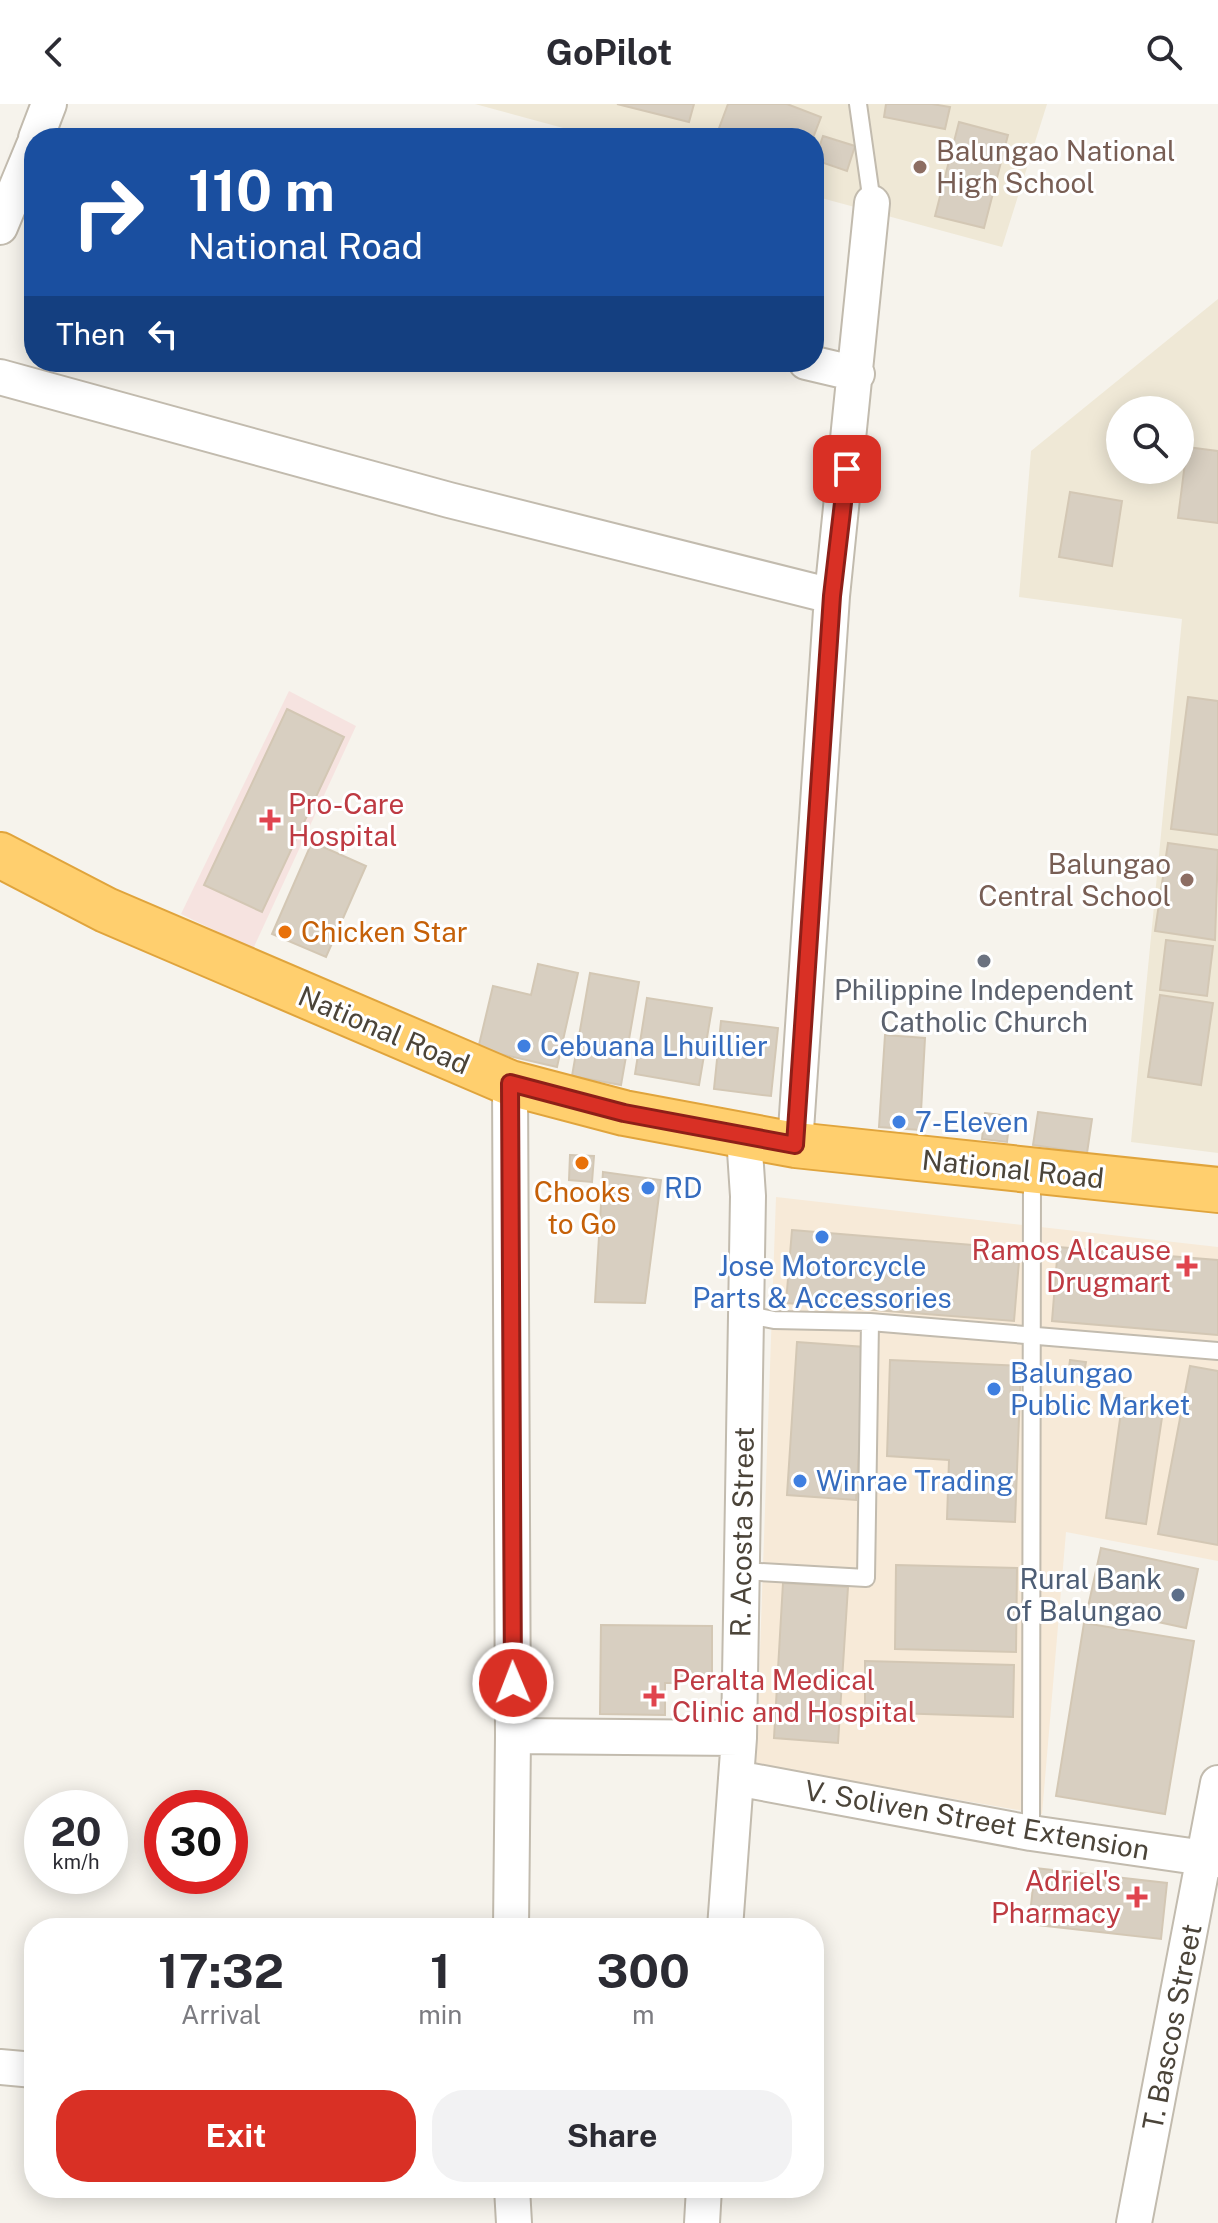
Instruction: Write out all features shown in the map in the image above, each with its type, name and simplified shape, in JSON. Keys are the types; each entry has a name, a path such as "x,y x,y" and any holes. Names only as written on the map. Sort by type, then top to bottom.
{"highway":[{"name":"National Road","path":"0,855 106,910 510,1083 624,1113 795,1145 1218,1190"}],"street":[{"path":"41,128 49,104"},
{"path":"0,227 24,174"},
{"path":"795,1145 832,596 872,203"},
{"path":"824,366 857,374"},
{"path":"0,377 449,500 832,596"},
{"path":"510,1083 511,1918"},
{"name":"R. Acosta Street","path":"726,1918 739,1738 748,1196 744,1136"},
{"path":"513,1736 739,1738"},
{"name":"V. Soliven Street Extension","path":"736,1778 1031,1833 1211,1858"},
{"name":"T. Bascos Street","path":"1134,2223 1211,1858 1218,1783"},
{"path":"0,2067 24,2069"},
{"path":"513,2198 514,2223"},
{"path":"702,2223 703,2198"}],"lane":[{"path":"858,104 872,203"},
{"path":"1031,1833 1032,1171"},
{"path":"744,1314 774,1320 870,1322 1218,1351"},
{"path":"742,1571 866,1578 870,1322"}],"shaded area":[{"name":"Balungao National High School","path":"475,104 1047,104 1002,247 824,199 824,128 563,128"},
{"name":"Balungao Central School","path":"1218,299 1218,1153 1131,1142 1182,619 1019,597 1031,451"},
{"name":"Pro-Care Hospital","path":"289,691 356,726 253,949 181,914"},
{"name":"Balungao Public Market","path":"776,1197 1218,1247 1218,1561 1066,1532 1042,1814 756,1765"}],"building":[{"path":"617,104 694,104 689,122"},
{"path":"728,104 787,104 821,117 817,128 719,128"},
{"path":"886,104 950,107 945,129 884,117"},
{"path":"959,122 1008,135 984,228 935,216"},
{"path":"824,136 855,146 847,171 824,163"},
{"path":"1194,448 1218,451 1218,523 1178,518 1182,484 1194,484"},
{"path":"1070,492 1122,501 1112,566 1059,557"},
{"path":"1188,697 1218,701 1218,835 1171,829"},
{"name":"Pro-Care Hospital","path":"287,709 344,737 262,912 204,885"},
{"path":"312,842 366,866 326,957 272,934"},
{"path":"1168,843 1218,850 1215,940 1155,931"},
{"path":"1166,940 1213,946 1207,996 1160,990"},
{"path":"538,964 578,973 557,1067 478,1049 493,986 531,995"},
{"path":"590,973 639,982 621,1085 572,1076"},
{"path":"1160,995 1213,1003 1201,1085 1148,1077"},
{"path":"647,998 712,1008 699,1085 635,1074"},
{"path":"721,1021 778,1028 771,1096 714,1089"},
{"path":"885,1035 925,1038 920,1130 879,1127"},
{"path":"1038,1112 1092,1119 1087,1153 1033,1145"},
{"path":"985,1113 1010,1116 1007,1142 982,1139"},
{"path":"570,1155 594,1156 592,1182 569,1180"},
{"path":"603,1172 661,1180 645,1303 595,1302"},
{"path":"792,1230 1020,1249 1014,1321 786,1303"},
{"path":"1058,1247 1218,1260 1218,1335 1052,1321"},
{"path":"797,1342 865,1347 856,1500 787,1495"},
{"path":"890,1360 1021,1366 1015,1522 947,1519 949,1460 887,1456"},
{"path":"1070,1360 1086,1362 1083,1378 1068,1376"},
{"path":"1190,1366 1218,1371 1218,1545 1158,1534"},
{"path":"1123,1398 1164,1404 1146,1524 1106,1518"},
{"path":"1101,1548 1198,1569 1186,1628 1088,1607"},
{"path":"896,1565 1017,1568 1016,1652 895,1649"},
{"path":"783,1583 848,1587 838,1743 774,1738"},
{"path":"1084,1623 1194,1641 1165,1814 1056,1796"},
{"path":"601,1625 712,1626 712,1683 665,1683 665,1715 600,1714"},
{"path":"865,1661 1014,1665 1013,1717 865,1712"},
{"path":"1035,1868 1167,1883 1161,1939 1029,1924"}],"place":[{"name":"Balungao National High School","path":"920,167"},
{"name":"Pro-Care Hospital","path":"270,820"},
{"name":"Balungao Central School","path":"1187,880"},
{"name":"Chicken Star","path":"285,932"},
{"name":"Philippine Independent Catholic Church","path":"984,961"},
{"name":"Cebuana Lhuillier","path":"524,1046"},
{"name":"7-Eleven","path":"899,1122"},
{"name":"Chooks to Go","path":"582,1163"},
{"name":"RD","path":"648,1188"},
{"name":"Jose Motorcycle Parts & Accessories","path":"822,1237"},
{"name":"Ramos Alcause Drugmart","path":"1187,1266"},
{"name":"Balungao Public Market","path":"994,1389"},
{"name":"Winrae Trading","path":"800,1481"},
{"name":"Rural Bank of Balungao","path":"1178,1595"},
{"name":"Peralta Medical Clinic and Hospital","path":"654,1696"},
{"name":"Adriel's Pharmacy","path":"1137,1897"}],"route":[{"path":"513,1683 510,1083 624,1113 795,1145 832,596 847,469"}]}
